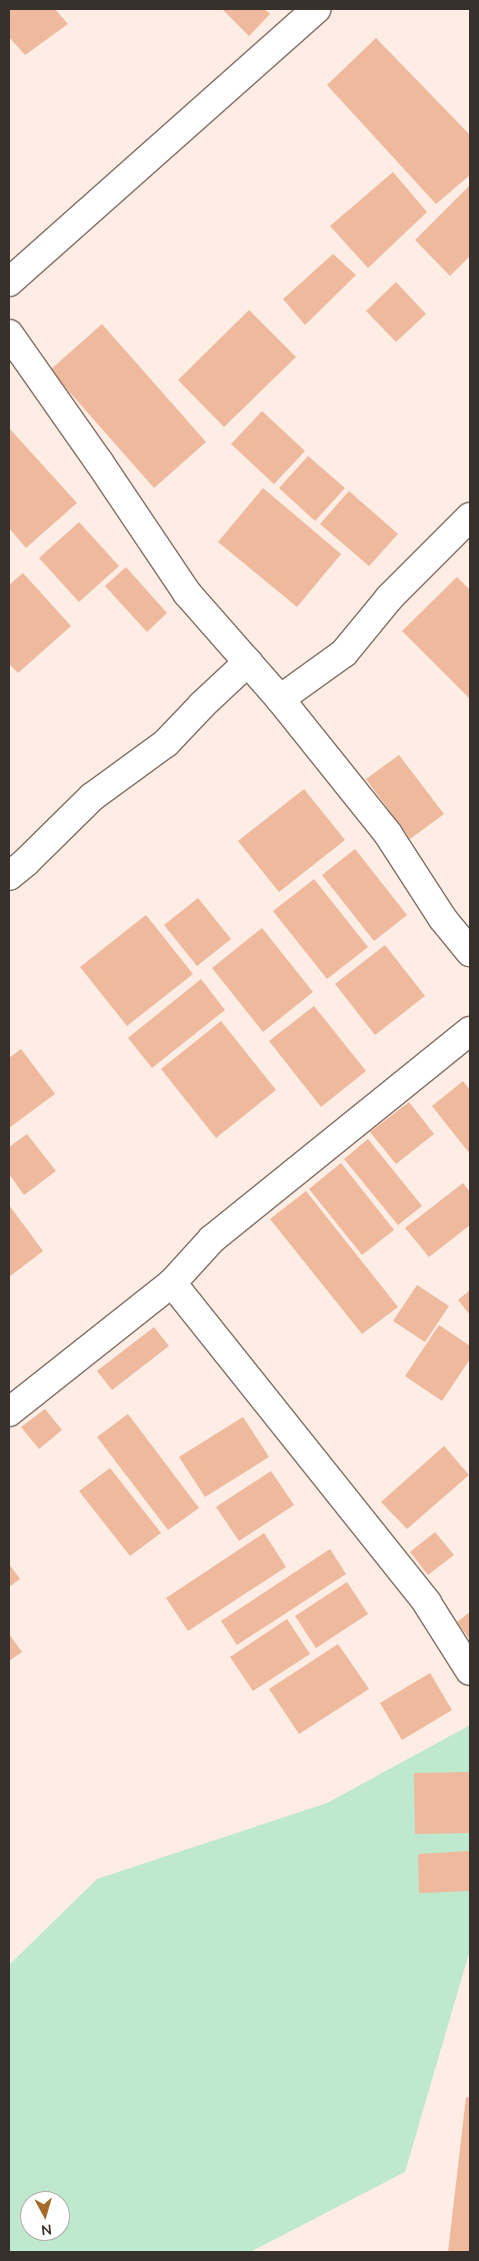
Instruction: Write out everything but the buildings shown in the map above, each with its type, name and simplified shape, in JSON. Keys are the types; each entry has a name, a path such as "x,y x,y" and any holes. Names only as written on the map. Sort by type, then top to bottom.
{"street":[{"path":"9,282 316,9"},
{"path":"9,334 99,462 187,593 280,699 388,834 443,919 470,952"},
{"path":"280,699 344,653 390,597 470,517"},
{"path":"9,876 26,862 92,797 166,742 248,662"},
{"path":"9,1412 172,1283 212,1238 470,1031"},
{"path":"172,1283 427,1604 470,1671"}],"green space":[{"path":"470,1725 470,1950 405,2172 250,2252 9,2252 9,1965 97,1879 327,1803"}]}
